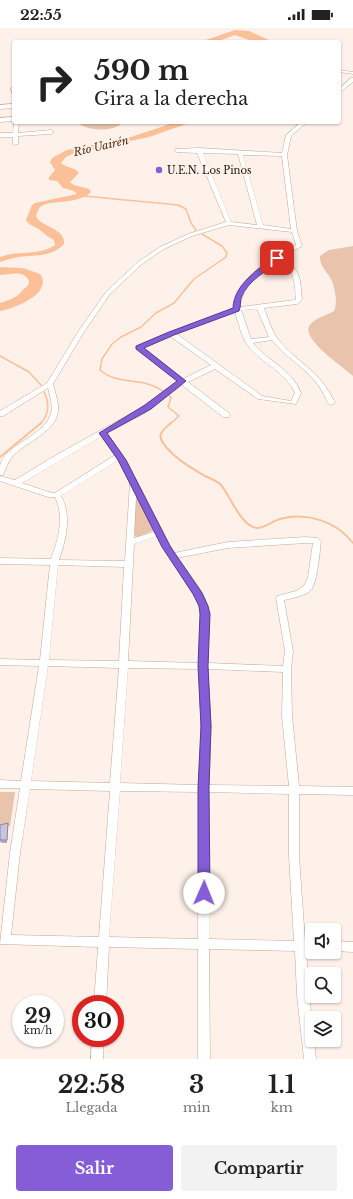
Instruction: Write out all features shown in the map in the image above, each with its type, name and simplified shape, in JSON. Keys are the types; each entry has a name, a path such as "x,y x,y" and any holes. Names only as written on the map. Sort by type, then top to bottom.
{"street":[{"path":"341,71 353,73"},
{"path":"341,90 353,79"},
{"path":"0,107 12,106"},
{"path":"0,120 12,119"},
{"path":"15,144 16,124"},
{"path":"172,334 260,398 294,403 298,393 290,379 254,348 249,341 237,309 237,299 243,288 253,277 277,258 299,246 294,231 284,155 289,135 302,124"},
{"path":"0,135 51,132"},
{"path":"177,150 284,155"},
{"path":"199,150 229,223"},
{"path":"240,152 261,227"},
{"path":"0,414 50,384 108,293 129,273 152,255 173,242 200,231 229,223 294,231"},
{"path":"226,415 139,348 237,309 292,304 298,300 296,272 292,267 277,258"},
{"path":"260,307 274,338 317,378 327,392 331,403"},
{"path":"249,341 274,338"},
{"path":"16,483 148,407 182,381 215,366"},
{"path":"0,473 4,464 12,454 43,429 52,419 54,414 54,403 50,384"},
{"path":"103,433 119,456 134,482 172,556 204,606 203,666 206,726 203,944 204,1059"},
{"path":"0,478 57,496 119,456"},
{"path":"101,995 134,482"},
{"path":"57,496 62,503 64,516 58,551 54,562 44,662 2,940 305,946"},
{"path":"130,542 159,533"},
{"path":"172,556 228,544 306,540 317,541 312,577 308,588 299,594 280,598 289,651 287,669 287,716 294,789 294,856 303,995 310,1059"},
{"path":"0,561 129,564"},
{"path":"0,662 287,669"},
{"path":"0,784 353,791"},
{"path":"341,946 353,946"},
{"path":"97,1059 98,1047"}],"shaded area":[{"path":"80,124 121,124 113,128 100,130"},
{"path":"353,246 353,376 317,345 308,331 312,323 334,311 335,307 336,295 334,287 322,265 320,256 329,250"},
{"path":"135,499 138,499 155,530 137,537 134,535"},
{"path":"0,792 15,792 10,826 0,826"}],"water":[{"path":"235,30 249,31 269,40 249,40 235,35 221,40 206,40"},
{"name":"Río Uairén","path":"170,124 186,124 149,137 75,153 66,157 61,163 79,173 70,182 74,185 89,189 91,192 78,199 44,205 39,208 36,216 42,223 61,234 64,239 64,244 48,253 16,257 0,262 0,257 43,251 55,245 54,240 30,225 26,220 32,205 35,203 77,194 74,191 63,188 57,181 49,180 49,177 55,170 50,162 52,158 67,150 131,137"},
{"path":"0,267 23,268 40,274 43,281 42,288 30,299 14,307 0,311 0,303 10,300 17,295 28,286 29,281 26,277 20,274 0,275"}],"building":[{"path":"8,823 7,840 2,840 0,839 0,825"}],"waterway":[{"path":"84,196 178,205 186,209 191,223 196,230"},
{"path":"163,391 155,386 122,380 107,375 100,370 102,359 112,344 121,337 141,327 156,313 174,303 194,279 226,257 227,253 222,246 202,234"},
{"path":"0,356 29,372 42,386"},
{"path":"40,424 48,409 44,392"},
{"path":"169,395 171,398 168,407 179,416 170,424"},
{"path":"0,457 40,424"},
{"path":"170,424 163,431 161,436 166,447 184,463 221,485 241,517 251,526 260,528 280,519 290,517 310,518 330,524 346,535 353,543"}],"place":[{"name":"U.E.N. Los Pinos","path":"159,170"}],"route":[{"path":"204,893 204,788 206,726 203,666 204,606 166,547 122,460 103,433 148,407 182,381 139,348 216,316 237,309 237,299 243,288 253,277 277,258"}]}
